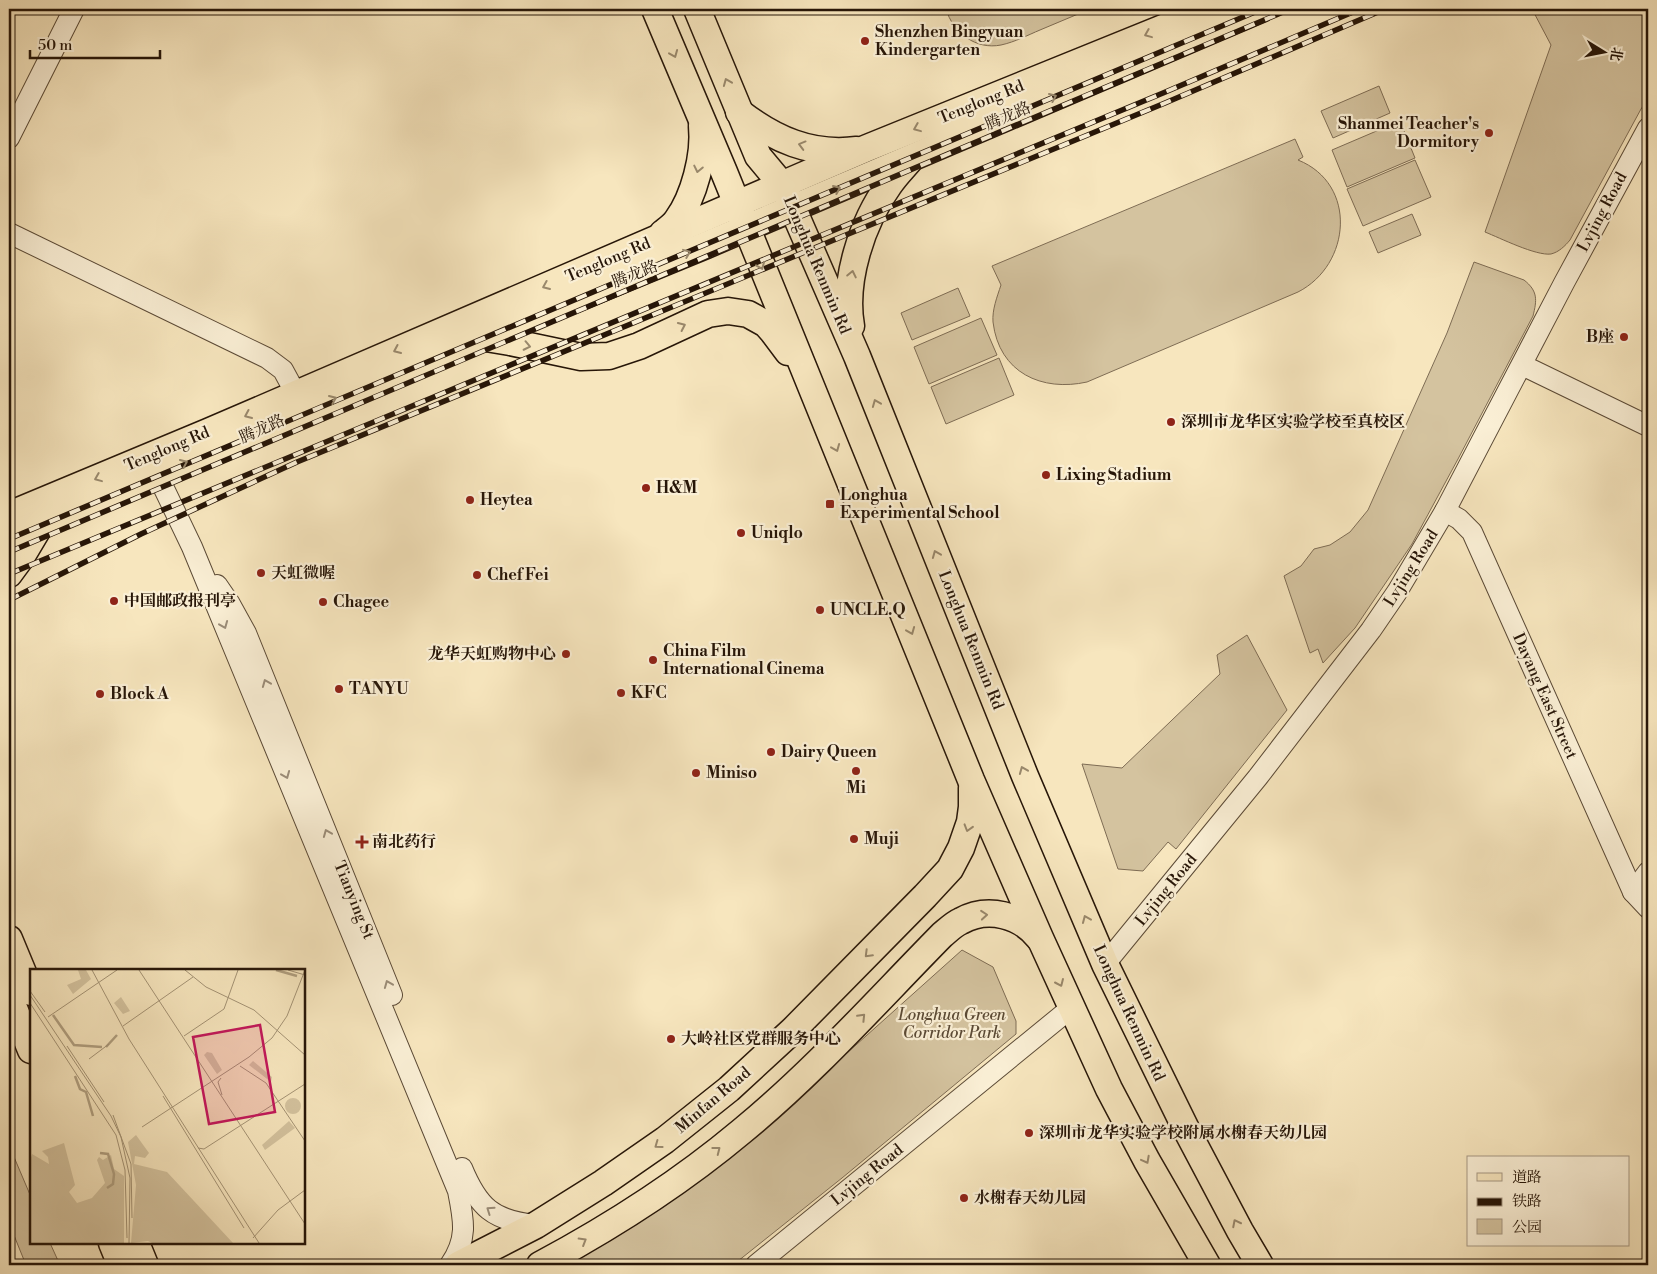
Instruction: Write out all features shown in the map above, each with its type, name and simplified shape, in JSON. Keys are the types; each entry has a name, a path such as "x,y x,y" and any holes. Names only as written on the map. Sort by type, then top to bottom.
{"main road":[{"path":"655,9 724,172 971,780 1040,938 1109,1089 1147,1161 1207,1265"},
{"name":"Longhua Renmin Rd","path":"697,9 758,156 788,197 857,356 1025,776 1105,964 1186,1129 1260,1265"},
{"name":"Tenglong Rd","path":"23,522 296,394 656,239 741,216 788,197 867,148 1180,14 1210,9"},
{"name":"腾龙路","path":"788,197 912,157 1261,9"},
{"path":"739,112 759,128 798,145 819,150 842,152 867,148"},
{"path":"656,239 676,222 687,205 700,160 701,121"},
{"path":"857,356 848,298 852,270 860,243 888,185 912,157"},
{"name":"腾龙路","path":"23,522 157,474 480,337 741,216"},
{"path":"480,337 581,357 595,358 625,352 708,314 718,311 738,312 748,314 757,319 774,332 811,386"},
{"path":"9,574 20,559 23,522"},
{"name":"Minfan Road","path":"458,1265 536,1225 633,1163 729,1089 793,1030 950,869 961,848 970,822 972,808 971,780"},
{"path":"540,1265 613,1223 661,1192 742,1131 832,1048 942,935 962,920 972,916 1007,915 1032,928 1040,938"},
{"path":"9,939 30,990"},
{"path":"9,996 30,1048"},
{"path":"112,1244 121,1265"},
{"path":"136,1244 145,1265"}],"street":[{"path":"9,138 74,9"},
{"name":"Lvjing Road","path":"1105,964 1258,777 1371,630 1418,559 1648,128"},
{"path":"9,233 267,358 283,370 296,394"},
{"path":"1522,365 1648,426"},
{"name":"Tianying St","path":"157,474 192,547 458,1191 463,1231 462,1243 450,1265"},
{"name":"Dayang East Street","path":"1445,511 1459,518 1472,532 1633,892 1648,908"},
{"name":"Tianying St","path":"192,547 230,604 246,633 470,1187 484,1206 494,1214 520,1223 536,1225"},
{"path":"1633,892 1648,872"},
{"name":"Lvjing Road","path":"756,1265 1071,1008"}],"green space":[{"path":"946,9 1090,9 1016,40 992,46 983,45 967,38 954,25"},
{"path":"1532,9 1648,9 1648,99 1570,240 1557,252 1551,254 1527,250 1485,232 1551,45"},
{"path":"1379,86 1390,113 1333,138 1321,111"},
{"path":"1400,121 1415,158 1347,187 1332,150"},
{"path":"1295,139 1303,157 1298,160 1317,171 1331,187 1338,205 1340,225 1337,245 1329,263 1316,280 1298,292 1087,382 1054,384 1039,381 1025,375 1004,354 997,340 993,322 994,308 1001,285 992,266"},
{"path":"1415,160 1431,197 1363,226 1347,189"},
{"path":"1412,214 1421,235 1378,253 1369,232"},
{"path":"1474,262 1524,280 1529,284 1535,296 1533,316 1412,544 1355,628 1323,663 1318,649 1310,653 1284,576 1301,566 1314,549 1330,545 1350,532 1368,510 1447,333"},
{"path":"958,288 970,316 912,340 901,313"},
{"path":"981,318 997,355 929,384 914,347"},
{"path":"999,358 1014,395 946,424 931,387"},
{"path":"1247,635 1287,710 1176,849 1168,842 1143,871 1118,869 1082,764 1122,768 1220,674 1217,655"},
{"name":"Longhua Green Corridor Park","path":"962,950 993,967 1016,1021 1016,1034 842,1178 733,1265 566,1265 751,1139"},
{"path":"14,1157 30,1195 30,1244 50,1244 60,1265 26,1265 9,1223 9,1159"}],"railway":[{"path":"9,539 1262,9"},
{"path":"9,552 1290,9"},
{"path":"9,574 1360,9"},
{"path":"9,600 141,534 297,462 1165,103 1385,9"}],"place":[{"name":"Shenzhen Bingyuan Kindergarten","path":"865,41"},
{"name":"Shanmei Teacher's Dormitory","path":"1489,133"},
{"name":"B座","path":"1624,337"},
{"name":"深圳市龙华区实验学校至真校区","path":"1171,422"},
{"name":"Lixing Stadium","path":"1046,475"},
{"name":"H&M","path":"646,488"},
{"name":"Heytea","path":"470,500"},
{"name":"Longhua Experimental School","path":"830,504"},
{"name":"Uniqlo","path":"741,533"},
{"name":"天虹微喔","path":"261,573"},
{"name":"Chef Fei","path":"477,575"},
{"name":"中国邮政报刊亭","path":"114,601"},
{"name":"Chagee","path":"323,602"},
{"name":"UNCLE.Q","path":"820,610"},
{"name":"龙华天虹购物中心","path":"566,654"},
{"name":"China Film International Cinema","path":"653,660"},
{"name":"TANYU","path":"339,689"},
{"name":"KFC","path":"621,693"},
{"name":"Block A","path":"100,694"},
{"name":"Dairy Queen","path":"771,752"},
{"name":"Mi","path":"856,771"},
{"name":"Miniso","path":"696,773"},
{"name":"Muji","path":"854,839"},
{"name":"南北药行","path":"362,842"},
{"name":"大岭社区党群服务中心","path":"671,1039"},
{"name":"深圳市龙华实验学校附属水榭春天幼儿园","path":"1029,1133"},
{"name":"水榭春天幼儿园","path":"964,1198"}]}
